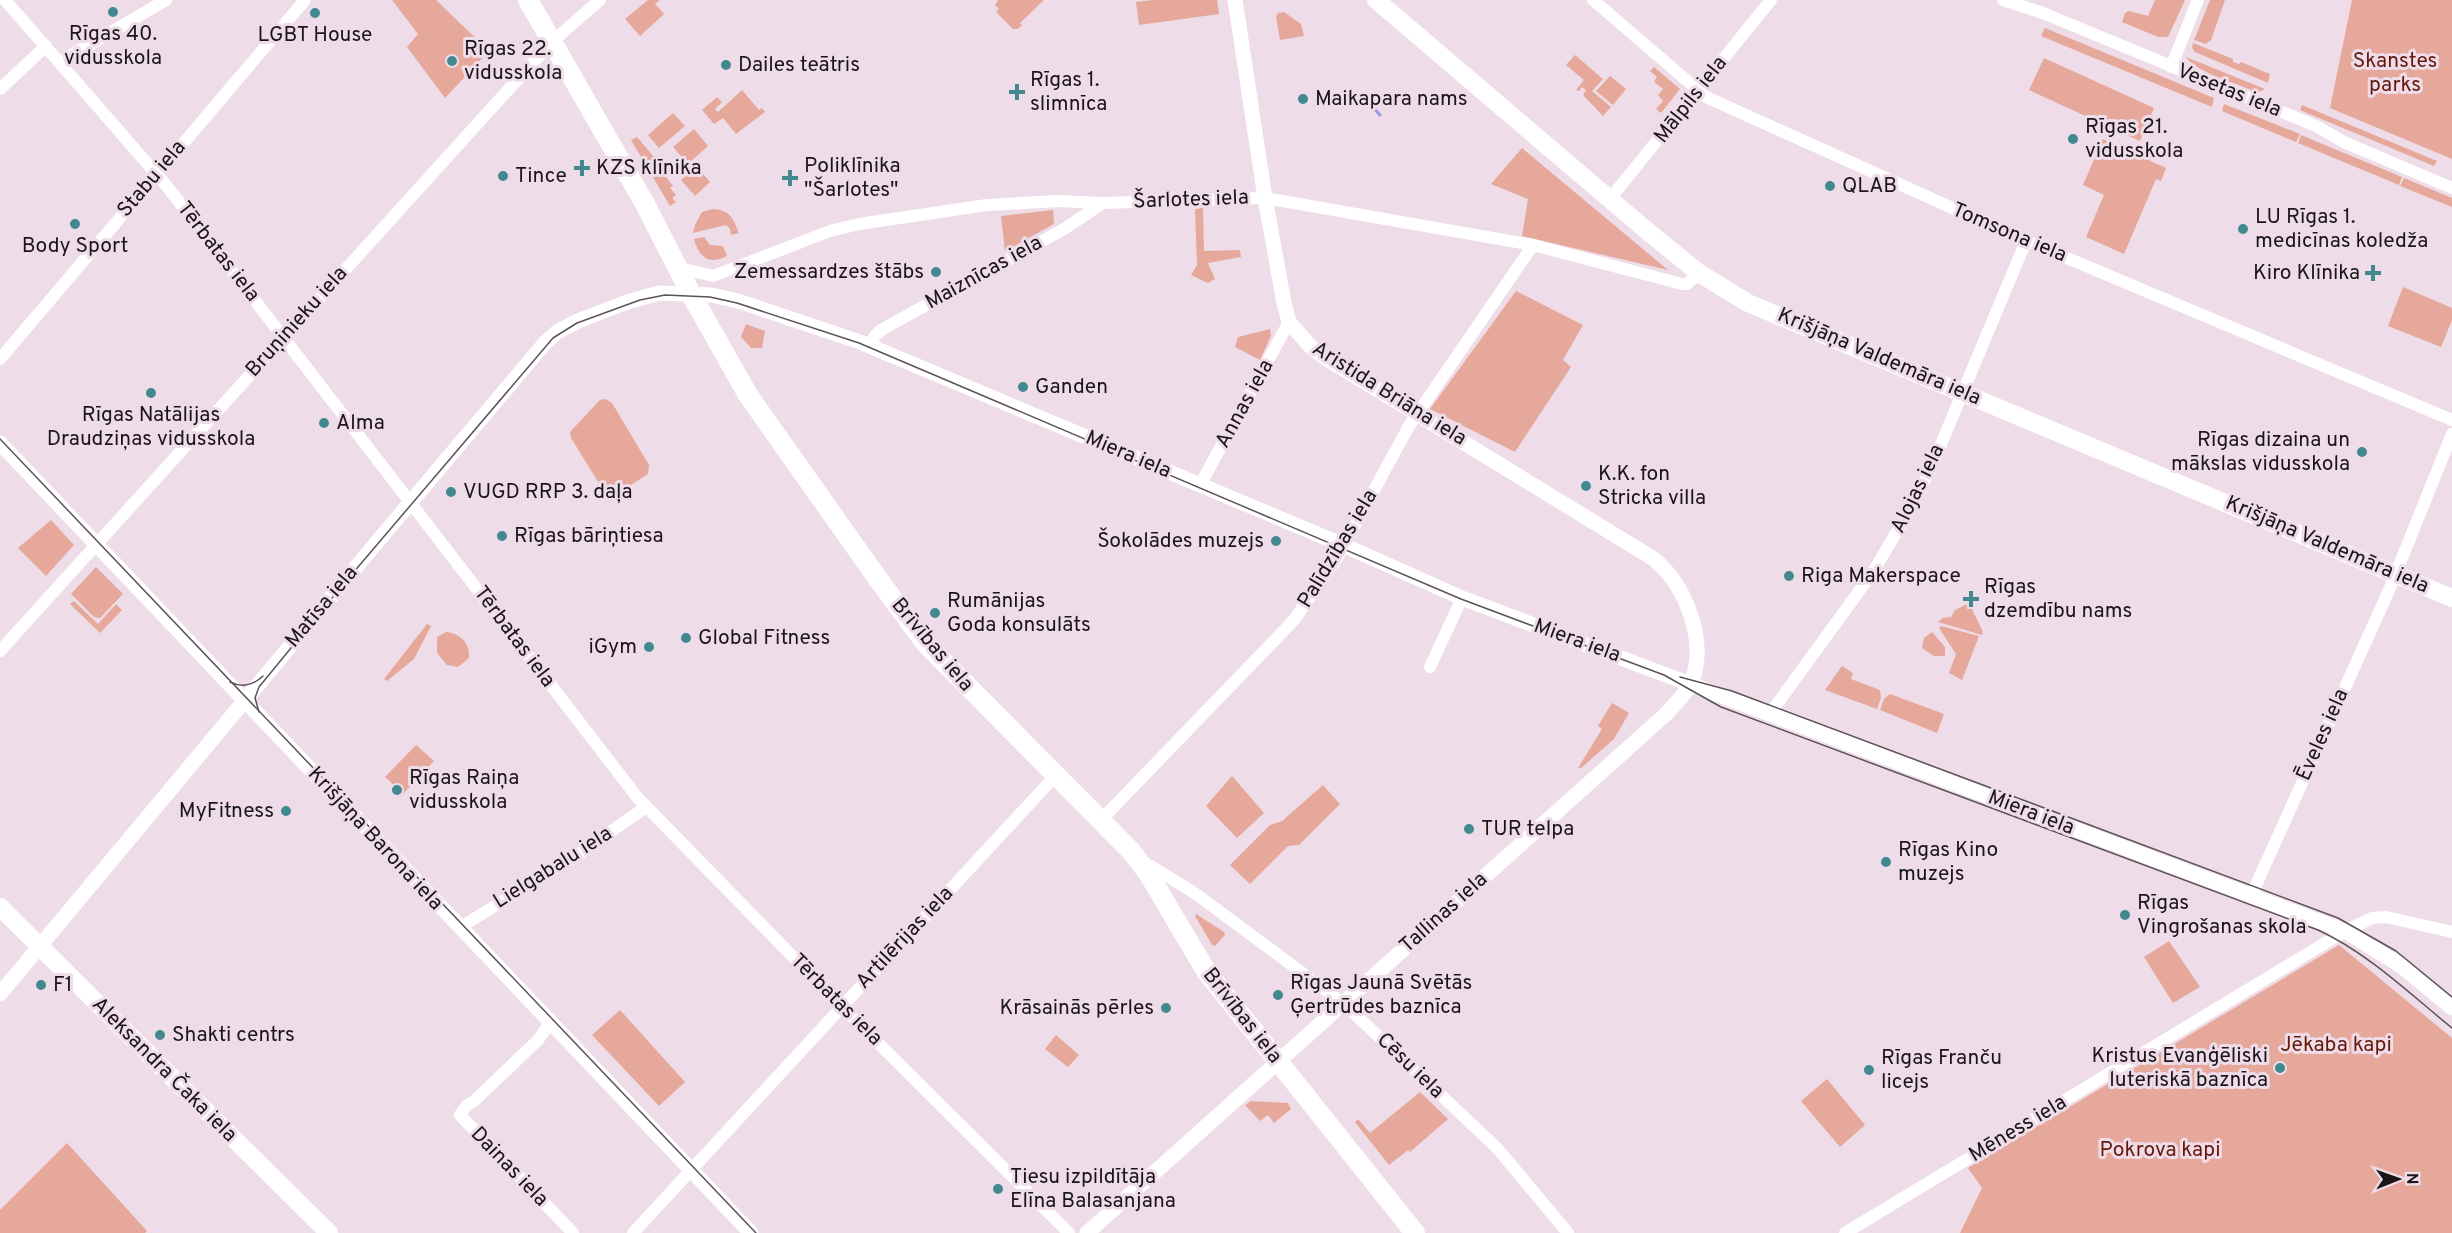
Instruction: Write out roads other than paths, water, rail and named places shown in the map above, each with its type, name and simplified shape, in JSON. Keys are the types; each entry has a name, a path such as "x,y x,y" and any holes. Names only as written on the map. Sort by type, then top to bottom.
{"highway":[{"name":"Brīvības iela","path":"528,0 680,268 691,294 748,395 923,641 972,693 1101,820 1141,864 1197,957 1277,1061 1416,1233"}],"main road":[{"name":"Krišjāņa Valdemāra iela","path":"1376,0 1609,200 1700,273 1748,303 2452,598"},
{"name":"Aleksandra Čaka iela","path":"0,907 329,1233"}],"street":[{"name":"Tērbatas iela","path":"5,0 156,173 646,807 841,1006 1070,1233"},
{"path":"60,62 166,0"},
{"name":"Stabu iela","path":"0,359 305,0"},
{"name":"Bruņinieku iela","path":"0,651 553,41 600,0"},
{"path":"1235,0 1265,198 1289,322"},
{"name":"Tomsona iela","path":"1593,0 1707,96 1810,145 2026,241 2452,420"},
{"name":"Mālpils iela","path":"1609,200 1772,0"},
{"name":"Vesetas iela","path":"2003,0 2043,13 2316,126 2346,143 2452,188"},
{"path":"2171,67 2198,0"},
{"path":"0,89 46,46"},
{"name":"Šarlotes iela","path":"680,268 707,276 719,274 822,233 859,224 987,205 1059,201 1103,203 1265,198 1533,245 1682,284 1687,284 1700,273"},
{"name":"Maiznīcas iela","path":"871,347 874,337 881,330 1064,229 1103,203"},
{"name":"Alojas iela","path":"1769,715 1873,572 1893,540 1934,461 2026,241"},
{"name":"Palīdzības iela","path":"1101,820 1294,620 1344,545 1418,413 1533,245"},
{"name":"Matīsa iela","path":"0,994 411,501 557,333 578,321 639,298 665,293 691,294"},
{"name":"Miera iela","path":"691,294 718,296 738,301 871,347 1344,545 1462,598 2345,931 2400,965 2452,1008"},
{"name":"Aristida Briāna iela","path":"1289,322 1310,346 1324,357 1638,548 1663,567 1671,575 1684,598 1695,634 1697,659 1690,684"},
{"name":"Annas iela","path":"1200,485 1289,322"},
{"name":"Ēveles iela","path":"2251,896 2395,574 2452,434"},
{"name":"Krišjāņa Barona iela","path":"0,443 751,1233"},
{"path":"1431,667 1462,598"},
{"name":"Tallinas iela","path":"1087,1233 1666,714 1690,684"},
{"name":"Artilērijas iela","path":"633,1233 1056,775"},
{"name":"Lielgabalu iela","path":"459,928 573,858 646,807"},
{"name":"Cēsu iela","path":"1141,864 1151,866 1196,894 1343,1003 1504,1155 1568,1233"},
{"name":"Mēness iela","path":"1845,1233 2345,931 2372,918 2386,917 2452,932"},
{"name":"Dainas iela","path":"550,1023 538,1040 473,1102 467,1105 460,1115 573,1233"}],"waterway":[{"path":"1347,93 1361,94 1380,115"}],"tram line":[{"path":"259,712 255,698 259,687 553,338 577,323 640,300 665,295 710,297 737,303 859,343 1461,599 1664,675 1721,707 2318,930 2371,962 2452,1028"},
{"path":"0,439 756,1233"},
{"path":"230,682 248,685 263,676"},
{"path":"1680,677 1732,691 2338,918 2396,951 2452,997"}],"place":[{"name":"Rīgas 40. vidusskola","path":"113,12"},
{"name":"LGBT House","path":"315,13"},
{"name":"Rīgas 22. vidusskola","path":"452,61"},
{"name":"Dailes teātris","path":"726,65"},
{"name":"Rīgas 1. slimnīca","path":"1017,92"},
{"name":"Maikapara nams","path":"1303,99"},
{"name":"Rīgas 21. vidusskola","path":"2073,139"},
{"name":"KZS klīnika","path":"582,168"},
{"name":"Tince","path":"503,176"},
{"name":"Poliklīnika \"Šarlotes\"","path":"790,178"},
{"name":"QLAB","path":"1830,186"},
{"name":"Body Sport","path":"75,224"},
{"name":"LU Rīgas 1. medicīnas koledža","path":"2243,229"},
{"name":"Zemessardzes štābs","path":"936,272"},
{"name":"Kiro Klīnika","path":"2373,273"},
{"name":"Ganden","path":"1023,387"},
{"name":"Rīgas Natālijas Draudziņas vidusskola","path":"151,393"},
{"name":"Alma","path":"324,423"},
{"name":"Rīgas dizaina un mākslas vidusskola","path":"2362,452"},
{"name":"K.K. fon Stricka villa","path":"1586,486"},
{"name":"VUGD RRP 3. daļa","path":"451,492"},
{"name":"Rīgas bāriņtiesa","path":"502,536"},
{"name":"Šokolādes muzejs","path":"1276,541"},
{"name":"Riga Makerspace","path":"1789,576"},
{"name":"Rīgas dzemdību nams","path":"1971,599"},
{"name":"Rumānijas Goda konsulāts","path":"935,613"},
{"name":"Global Fitness","path":"686,638"},
{"name":"iGym","path":"649,647"},
{"name":"Rīgas Raiņa vidusskola","path":"397,790"},
{"name":"MyFitness","path":"286,811"},
{"name":"TUR telpa","path":"1469,829"},
{"name":"Rīgas Kino muzejs","path":"1886,862"},
{"name":"Rīgas Vingrošanas skola","path":"2125,915"},
{"name":"F1","path":"41,985"},
{"name":"Rīgas Jaunā Svētās Ģertrūdes baznīca","path":"1278,995"},
{"name":"Krāsainās pērles","path":"1166,1008"},
{"name":"Shakti centrs","path":"160,1035"},
{"name":"Kristus Evanģēliski luteriskā baznīca","path":"2280,1068"},
{"name":"Rīgas Franču licejs","path":"1869,1070"},
{"name":"Tiesu izpildītāja Elīna Balasanjana","path":"998,1189"}],"park label":[{"name":"Skanstes parks","path":"2395,73"},
{"name":"Jēkaba kapi","path":"2336,1045"},
{"name":"Pokrova kapi","path":"2160,1150"}]}
